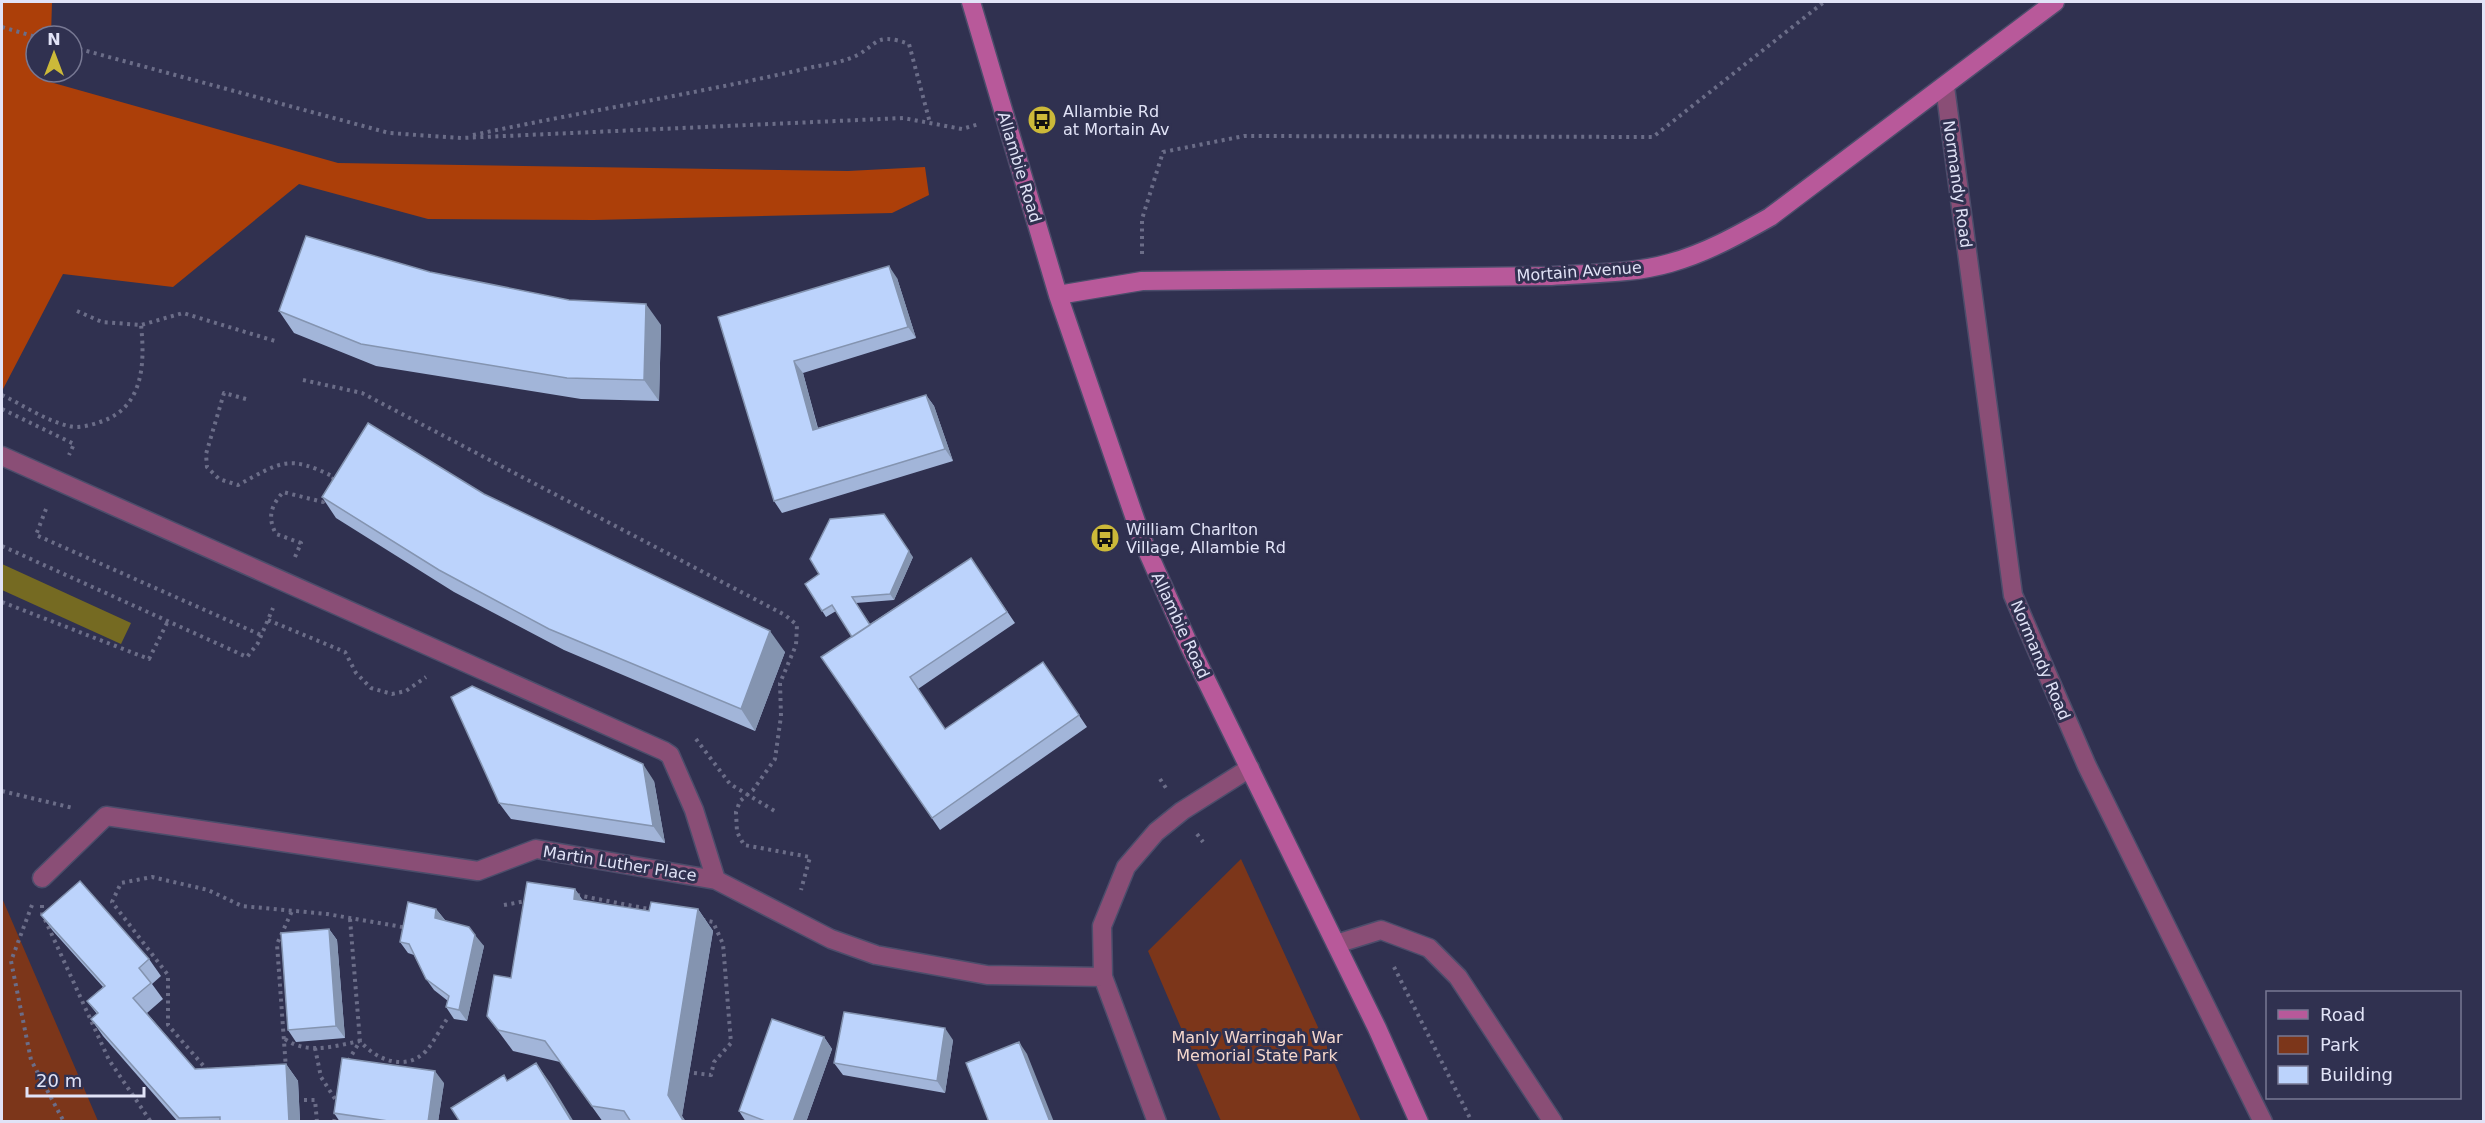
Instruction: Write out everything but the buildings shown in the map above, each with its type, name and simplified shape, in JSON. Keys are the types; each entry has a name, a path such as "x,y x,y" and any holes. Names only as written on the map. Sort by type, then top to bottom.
{"main road":[{"name":"Allambie Road","path":"971,2 1058,295 1142,539 1189,645 1336,944 1419,1122"},
{"name":"Mortain Avenue","path":"1058,295 1142,281 1551,276 1611,272 1670,263 1722,244 1770,217 2055,2"}],"street":[{"name":"Normandy Road","path":"1944,87 2013,595 2087,766 2263,1122"},
{"path":"2,456 664,751 669,755 694,810 716,880"},
{"path":"1157,1122 1103,977 1102,926 1126,867 1156,832 1182,811 1250,768"},
{"path":"42,878 106,816"},
{"name":"Martin Luther Place","path":"106,816 478,871 536,849 716,880 831,939 876,955 926,966 987,975 1103,977"},
{"path":"1336,944 1381,930 1429,948 1458,977 1554,1122"}],"path":[{"path":"1142,281 1142,219 1163,152 1244,136 1653,137 1824,2"},
{"path":"2,27 24,33"},
{"path":"461,138 573,114 688,94 850,59 876,41 890,37 909,44 930,123"},
{"path":"84,49 389,133 461,138 903,118 962,129 1005,118"},
{"path":"77,311 102,322 141,325 183,313 275,341"},
{"path":"2,395 70,427 90,425 108,419 127,406 139,388 143,351 141,325"},
{"path":"303,380 362,393 785,615 797,625 796,645 780,683 781,716 775,759 740,801 736,812 736,832 744,845 810,857 793,920"},
{"path":"2,602 149,659 168,621"},
{"path":"268,620 345,652 356,673 370,688 392,694 406,691 426,677 435,682"},
{"path":"693,736 700,741 730,784 778,813"},
{"path":"2,791 106,816"},
{"path":"213,1076 168,1025 168,975 112,902 121,883 152,877 208,890 242,906 412,928"},
{"path":"42,878 12,960 32,1060 64,1122"},
{"path":"42,878 42,913 109,1060 151,1122"},
{"path":"572,894 666,913"},
{"path":"504,906 532,900"},
{"path":"276,1073 287,1072 277,944 292,911"},
{"path":"350,919 360,1041 369,1052 388,1062 410,1062 425,1052 447,1019"},
{"path":"694,1072 711,1075 714,1062 731,1043 723,944 713,922 701,920"},
{"path":"1376,932 1472,1122"},
{"path":"285,1038 296,1047 315,1048 360,1041"},
{"path":"343,1069 360,1041"},
{"path":"315,1048 321,1077 338,1102"},
{"path":"334,1122 339,1091"},
{"path":"304,1100 315,1100 317,1122"}],"green space":[{"name":"Manly Warringah War Memorial State Park","path":"1241,859 1361,1121 1221,1121 1148,951"},
{"path":"2,898 98,1121 2,1121"}],"shaded area":[{"path":"2,2 52,2 51,24 24,24 24,84 57,84 338,163 848,171 925,167 929,195 892,213 594,220 428,219 299,184 173,287 63,274 2,391"},
{"path":"2,564 131,623 121,644 2,590"}],"place":[{"name":"Allambie Rd at Mortain Av","path":"1042,120"},
{"name":"William Charlton Village, Allambie Rd","path":"1105,538"}]}
